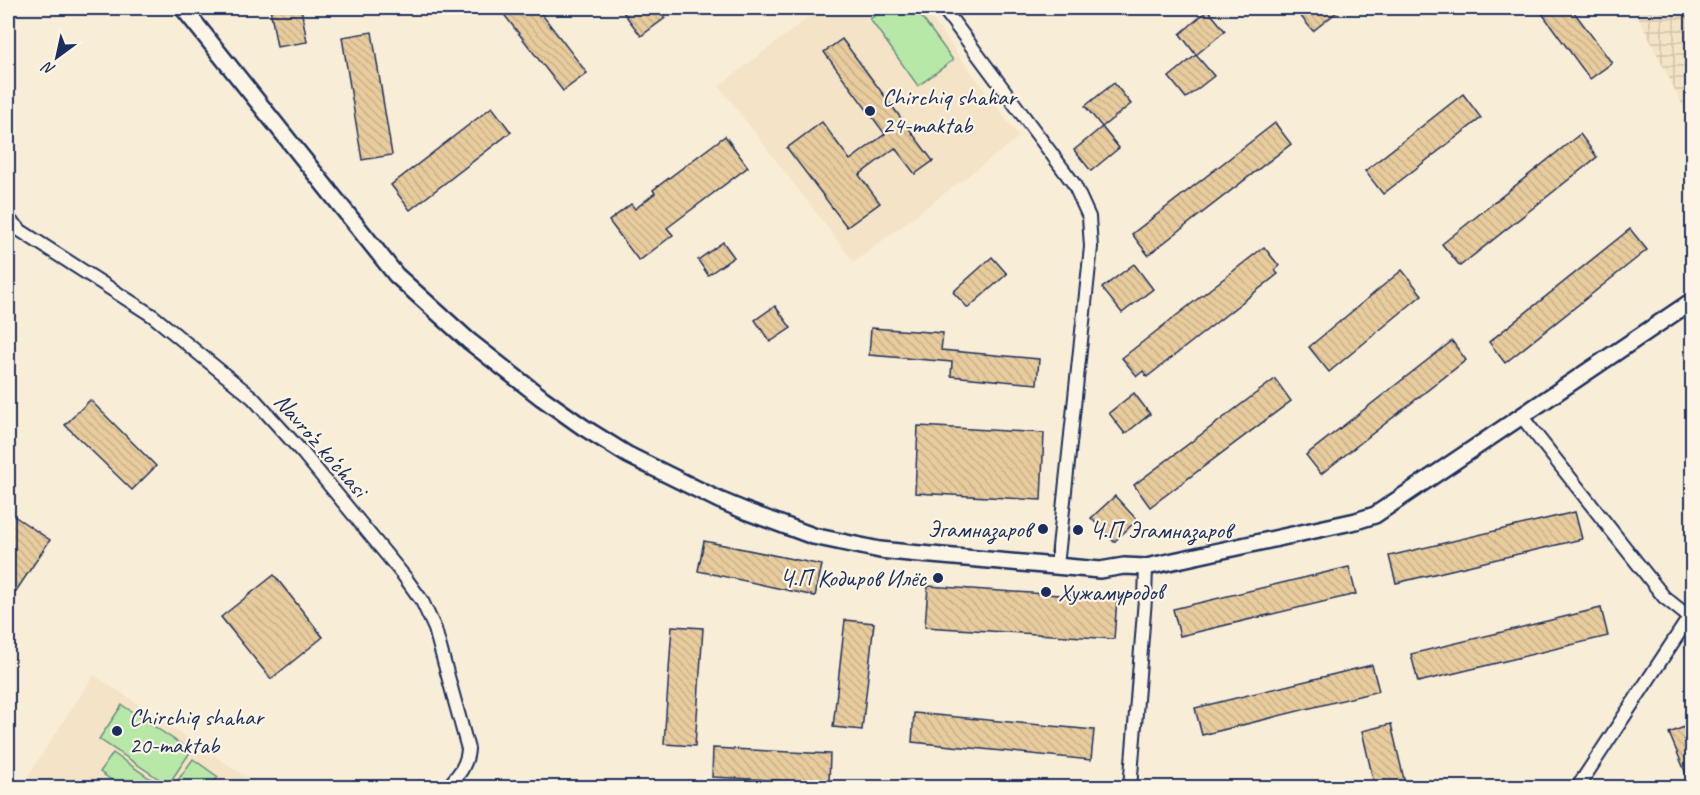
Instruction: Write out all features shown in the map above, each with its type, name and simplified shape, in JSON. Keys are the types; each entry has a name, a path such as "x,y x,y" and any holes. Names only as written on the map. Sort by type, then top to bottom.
{"street":[{"path":"183,8 396,275 469,341 542,398 583,427 628,454 718,500 813,536 880,550 1100,570 1124,566 1146,567 1356,521 1375,515 1692,301"},
{"path":"943,8 1074,184 1089,217 1091,247 1057,566"},
{"name":"Navro‘z ko‘chasi","path":"8,219 21,231 153,316 253,398 302,452 404,576 422,601 435,629 468,749 467,761 447,788"},
{"path":"1522,417 1664,597 1691,615 1577,788"},
{"path":"1130,788 1146,567"}],"shaded area":[{"name":"Chirchiq shahar 24-maktab","path":"821,8 924,8 1019,137 854,262 719,86"},
{"path":"1634,8 1692,8 1692,124"},
{"name":"Chirchiq shahar 20-maktab","path":"94,675 261,787 20,788"}],"green space":[{"path":"886,8 915,8 953,60 918,86 870,19"},
{"path":"122,705 191,751 168,785 99,739"},
{"path":"113,753 155,782 151,787 122,787 100,772"},
{"path":"193,759 218,777 210,787 173,787"}],"building":[{"path":"270,8 301,8 307,42 277,47"},
{"path":"499,8 537,8 587,73 563,91"},
{"path":"620,8 657,8 665,18 641,36"},
{"path":"1294,8 1342,8 1313,31"},
{"path":"1538,8 1571,8 1612,63 1590,79"},
{"path":"1208,10 1225,31 1196,55 1180,34"},
{"path":"372,32 392,155 362,160 342,37"},
{"path":"842,39 933,161 915,174 895,148 859,175 880,203 847,227 787,148 822,122 850,160 885,134 824,52"},
{"path":"1196,55 1214,76 1186,98 1169,77"},
{"path":"1114,83 1131,104 1102,127 1085,106"},
{"path":"1463,94 1481,118 1383,194 1365,171"},
{"path":"492,107 511,132 410,210 391,185"},
{"path":"1275,123 1291,144 1148,255 1132,234"},
{"path":"1102,127 1119,148 1091,171 1074,150"},
{"path":"1580,134 1597,157 1460,266 1442,244"},
{"path":"725,136 748,167 667,228 673,235 639,261 609,221 631,204 635,209 655,193 653,190"},
{"path":"1630,229 1647,250 1505,363 1489,342"},
{"path":"723,242 734,257 708,275 698,260"},
{"path":"1264,247 1279,266 1274,270 1278,274 1147,377 1143,371 1137,376 1122,358"},
{"path":"992,257 1007,274 968,308 953,292"},
{"path":"1134,264 1153,289 1122,313 1102,288"},
{"path":"1402,270 1422,295 1329,372 1309,347"},
{"path":"775,306 791,328 770,342 755,320"},
{"path":"871,328 943,333 941,350 1039,359 1037,384 951,376 952,362 869,355"},
{"path":"1452,341 1466,360 1321,474 1306,455"},
{"path":"1275,379 1291,401 1150,507 1134,485"},
{"path":"1134,393 1150,414 1125,434 1109,413"},
{"path":"90,400 156,466 132,490 65,425"},
{"path":"918,426 1044,433 1041,500 915,493"},
{"path":"1115,496 1137,520 1114,542 1091,518"},
{"path":"8,512 50,540 8,603"},
{"path":"1575,512 1582,539 1396,583 1389,556"},
{"path":"704,541 822,565 815,596 698,571"},
{"path":"1349,567 1356,594 1180,636 1173,609"},
{"path":"274,575 323,637 271,679 221,617"},
{"path":"928,586 1117,599 1114,639 925,627"},
{"path":"1601,608 1608,636 1418,682 1411,654"},
{"path":"845,620 874,623 862,730 833,727"},
{"path":"672,626 703,628 695,746 664,744"},
{"path":"1372,665 1379,691 1202,735 1195,708"},
{"path":"914,713 1094,730 1091,760 912,742"},
{"path":"1391,724 1406,788 1375,788 1362,731"},
{"path":"1692,724 1692,788 1669,733"},
{"path":"713,748 830,754 829,783 712,777"}],"place":[{"name":"Chirchiq shahar 24-maktab","path":"870,111"},
{"name":"Эгамназаров","path":"1043,529"},
{"name":"Ч.П Эгамназаров","path":"1078,530"},
{"name":"Ч.П Кодиров Илёс","path":"938,578"},
{"name":"Хужамуродов","path":"1046,592"},
{"name":"Chirchiq shahar 20-maktab","path":"117,731"}]}
